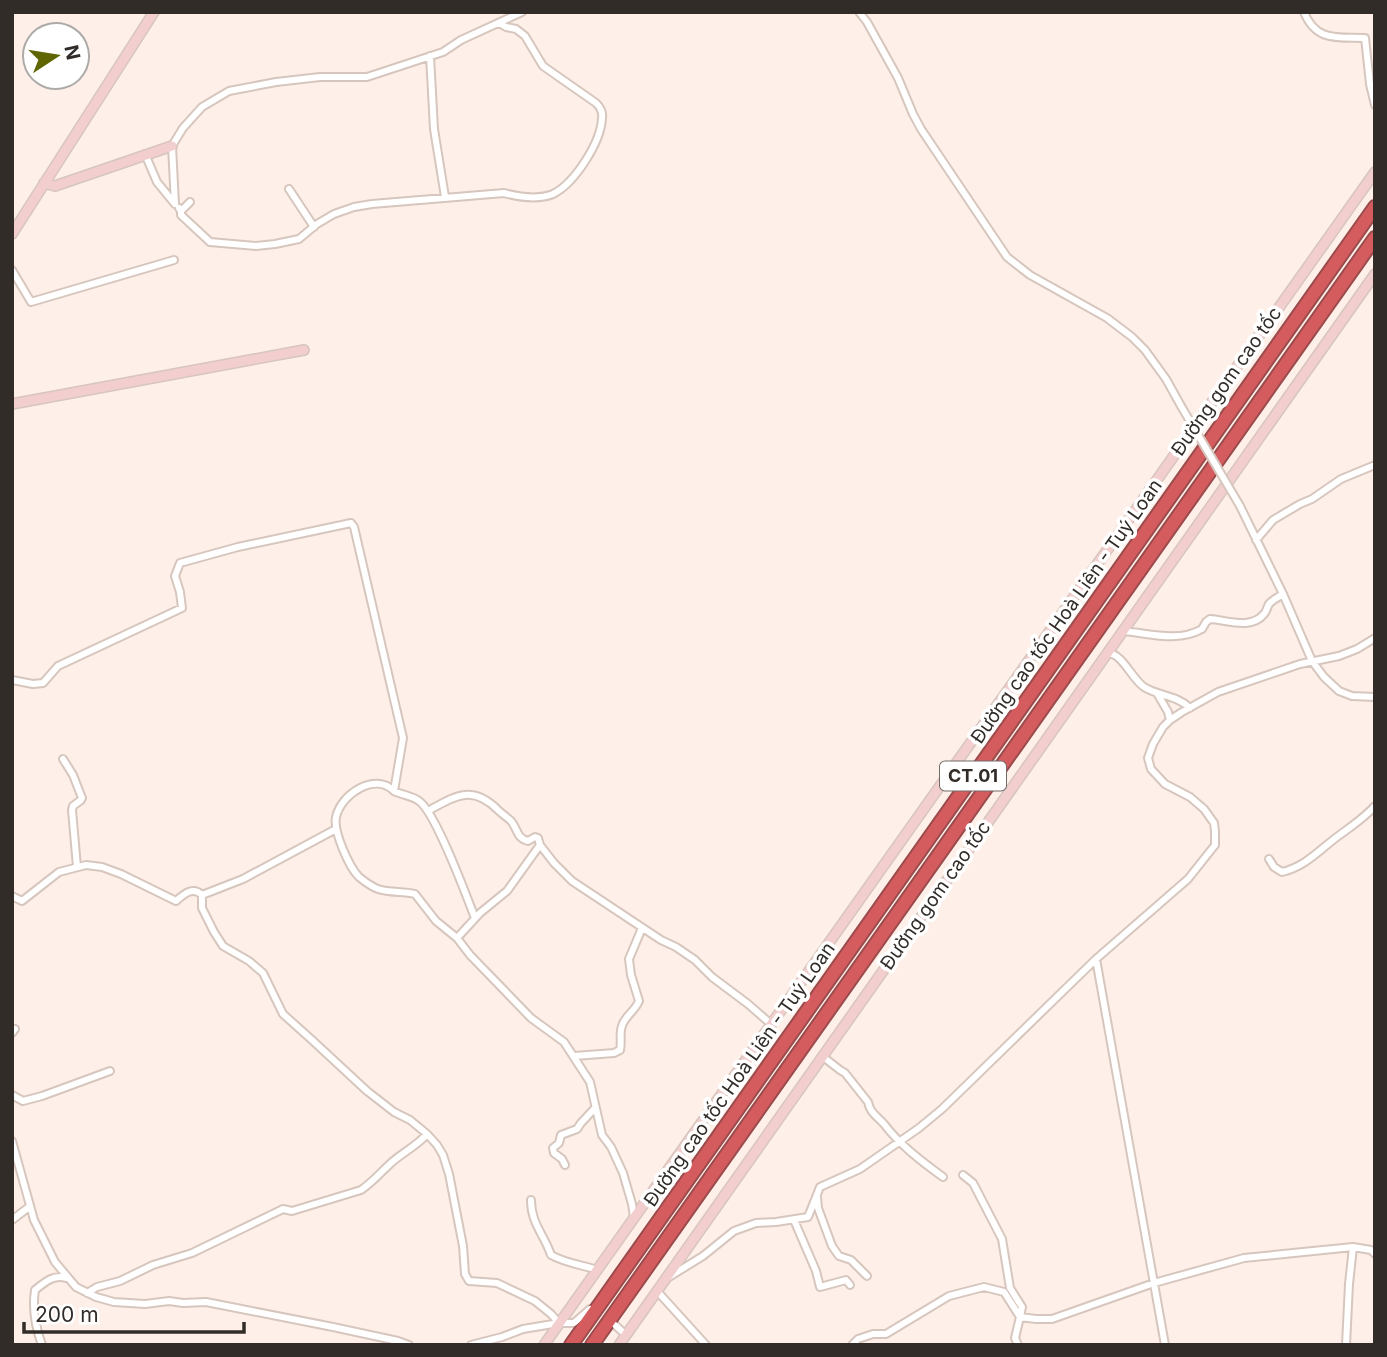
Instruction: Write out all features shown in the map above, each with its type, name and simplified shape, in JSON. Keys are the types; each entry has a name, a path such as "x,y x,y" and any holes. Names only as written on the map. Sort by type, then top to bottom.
{"highway":[{"name":"Đường cao tốc Hoà Liên - Tuý Loan","path":"571,1345 1375,207"},
{"name":"Đường cao tốc Hoà Liên - Tuý Loan","path":"593,1345 1375,238"}],"main road":[{"path":"12,234 154,12"},
{"path":"44,183 55,186 172,146"},
{"name":"Đường gom cao tốc","path":"544,1345 1375,172"},
{"name":"Đường gom cao tốc","path":"619,1345 1375,274"},
{"path":"12,404 304,350"}],"street":[{"path":"175,204 172,146 183,128 202,107 229,91 320,77 366,77 443,52 461,40 522,12"},
{"path":"859,12 898,78 921,129 1007,257 1030,275 1107,318 1145,350 1166,379 1240,506 1312,661 1339,691 1352,696 1375,697"},
{"path":"1304,12 1313,28 1328,37 1365,38 1375,105"},
{"path":"145,154 157,182 181,211 181,215 209,242 256,246 299,239 334,214 372,204 504,193 534,197 551,195 566,185 588,156 599,133 601,109 543,65 525,36 516,29 499,23"},
{"path":"430,56 433,129 445,198"},
{"path":"289,189 313,227"},
{"path":"181,211 190,202"},
{"path":"12,270 31,302 174,260"},
{"path":"1256,540 1273,520 1312,499 1341,479 1375,465"},
{"path":"12,680 43,683 58,666 182,608 175,576 180,563 238,547 351,523 403,738 394,791"},
{"path":"1122,631 1174,637 1195,633 1210,619 1240,623 1255,620 1263,616 1268,605 1283,594"},
{"path":"665,1279 703,1256 734,1231 756,1223 776,1223 808,1217 820,1187 860,1169 942,1109 1096,958 1188,879 1215,845 1216,838 1214,823 1204,809 1190,797 1166,784 1151,769 1148,758 1153,744 1170,720 1218,692 1312,661 1346,653 1375,638"},
{"path":"1107,653 1117,656 1141,685 1176,698 1190,708"},
{"path":"1157,693 1170,720"},
{"path":"63,759 82,797 72,810 78,867"},
{"path":"475,918 441,836 419,800 401,795 385,783 377,782 350,795 340,808 336,819 337,829 349,863 360,877 376,889 415,894 476,962 531,1018 564,1042 574,1056 589,1079 601,1135 611,1147 623,1173 634,1219"},
{"path":"428,811 458,795 478,795 513,823 522,839 528,841 536,837 572,881 695,960 771,1024"},
{"path":"1269,859 1274,867 1282,872 1304,864 1358,823 1375,806"},
{"path":"202,895 243,878 337,829"},
{"path":"457,938 475,918 508,891 541,845"},
{"path":"12,896 19,900 25,899 59,872 86,865 121,874 176,901 194,890 202,895"},
{"path":"202,895 202,908 223,946 264,973 283,1014 367,1091 427,1134 437,1145 449,1174 463,1245 465,1274 470,1280 497,1283 524,1296 542,1305 559,1323"},
{"path":"574,1056 614,1053 620,1050 622,1026 639,1001 629,959 642,928"},
{"path":"1096,958 1165,1345"},
{"path":"822,1056 845,1073 868,1102 873,1114 892,1135 943,1177"},
{"path":"12,1095 23,1101 110,1071"},
{"path":"565,1165 553,1150 561,1135 577,1129 595,1108"},
{"path":"86,1293 153,1265 192,1253 283,1209 292,1211 361,1190 420,1143 427,1134"},
{"path":"13,1146 29,1207 42,1240 68,1278 86,1293 114,1302 206,1302 409,1345"},
{"path":"963,1175 973,1183 1002,1239 1010,1288 1022,1307 1015,1338 1018,1345"},
{"path":"816,1195 832,1246 839,1256 851,1260 867,1276"},
{"path":"531,1200 533,1221 551,1255 570,1264 598,1270"},
{"path":"12,1220 29,1207"},
{"path":"794,1220 820,1287 848,1283 841,1272"},
{"path":"1346,1345 1353,1247"},
{"path":"852,1345 858,1339 873,1334 886,1334 949,1296 984,1287 1004,1292 1020,1317 1052,1319 1154,1283 1244,1258 1353,1247 1371,1250 1375,1254"},
{"path":"42,1345 36,1332 32,1306 35,1290 59,1276 68,1278"},
{"path":"657,1291 706,1345"},
{"path":"471,1345 523,1329 574,1323 592,1308"},
{"path":"615,1325 626,1335"}]}
